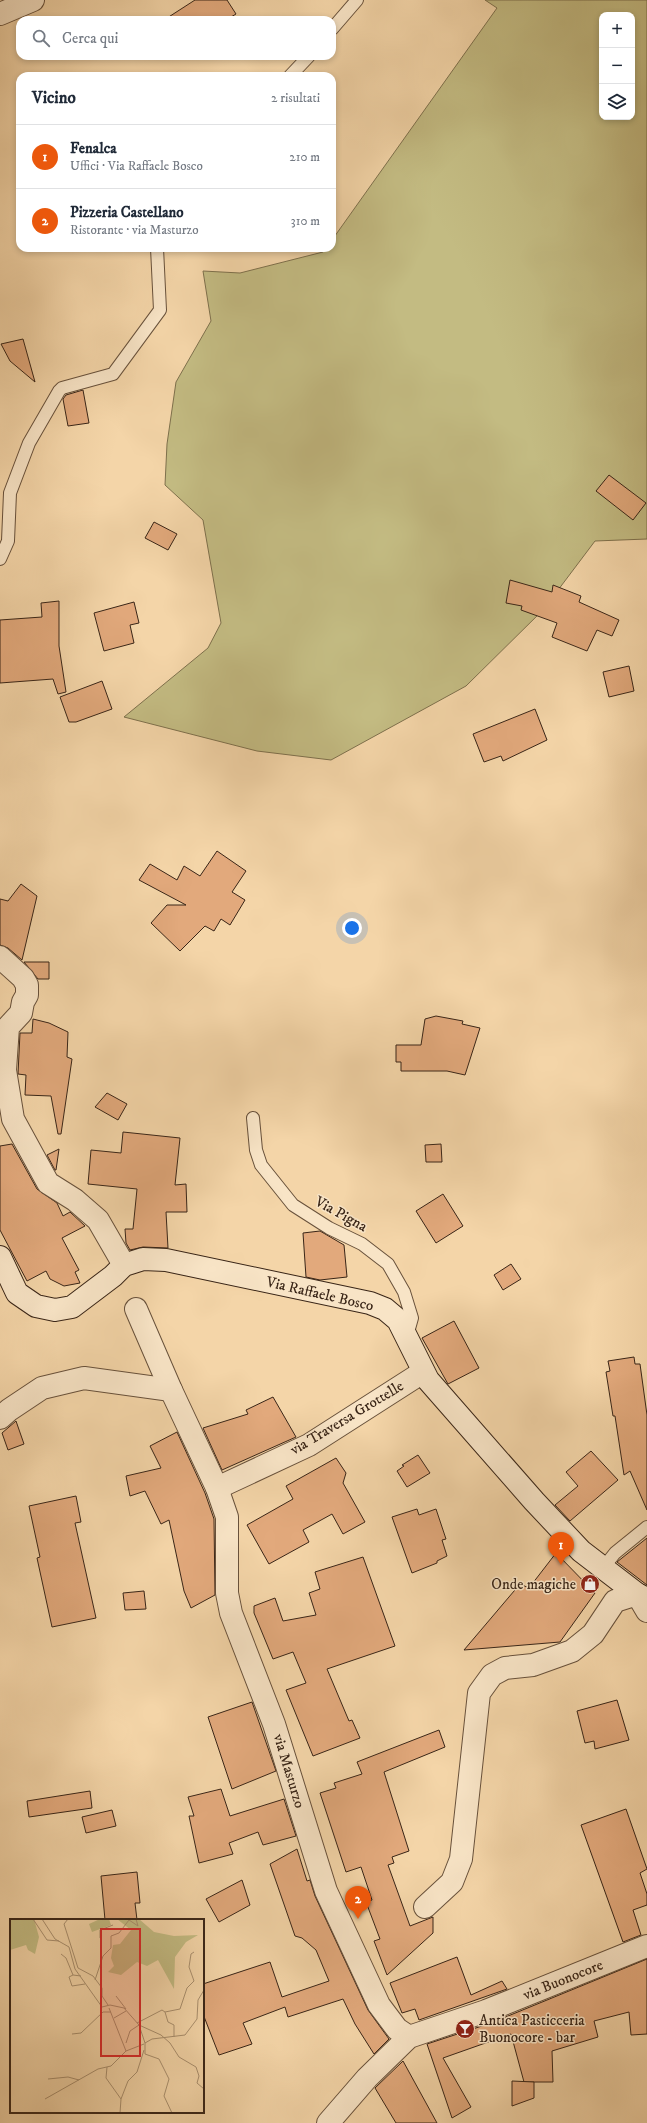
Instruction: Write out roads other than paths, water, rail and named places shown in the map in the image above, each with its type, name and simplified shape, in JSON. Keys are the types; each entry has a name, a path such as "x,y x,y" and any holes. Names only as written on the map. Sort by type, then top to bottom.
{"street":[{"path":"0,14 33,0"},
{"path":"0,957 23,978 27,985 27,995 23,1002 21,1013 8,1027 5,1070 7,1117 48,1183 75,1200 98,1220 124,1265"},
{"name":"Via Raffaele Bosco","path":"0,1257 17,1293 36,1306 55,1310 72,1307 113,1276 124,1265 143,1259 166,1260 370,1303 386,1309 398,1320 428,1380 534,1501 581,1551 644,1601"},
{"path":"136,1309 171,1390 217,1488"},
{"name":"via Traversa Grottelle","path":"217,1488 309,1445 423,1372"},
{"path":"0,1418 9,1410 42,1388 84,1378 171,1390"},
{"name":"via Masturzo","path":"217,1488 227,1517 227,1593 231,1613 274,1724 326,1891 379,2005 397,2029 409,2037"},
{"path":"426,1907 452,1882 461,1859 479,1693 492,1675 505,1668 533,1665 572,1651 593,1634 615,1601 644,1601"},
{"name":"via Buonocore","path":"328,2123 367,2078 409,2037 486,2011 647,1946"}],"lane":[{"path":"336,24 357,0"},
{"path":"294,72 305,60"},
{"path":"0,559 8,541 10,493 29,443 59,391 62,388 113,374 160,310 157,252"},
{"name":"Via Pigna","path":"253,1118 256,1150 262,1165 293,1205 329,1228 362,1244 388,1264 404,1292 412,1318 407,1337"},
{"path":"603,1568 615,1553 647,1528"}],"place":[{"name":"Fenalca","path":"561,1565"},
{"name":"Onde magiche","path":"590,1584"},
{"name":"Pizzeria Castellano","path":"358,1919"},
{"name":"Antica Pasticceria Buonocore - bar","path":"465,2029"}]}
